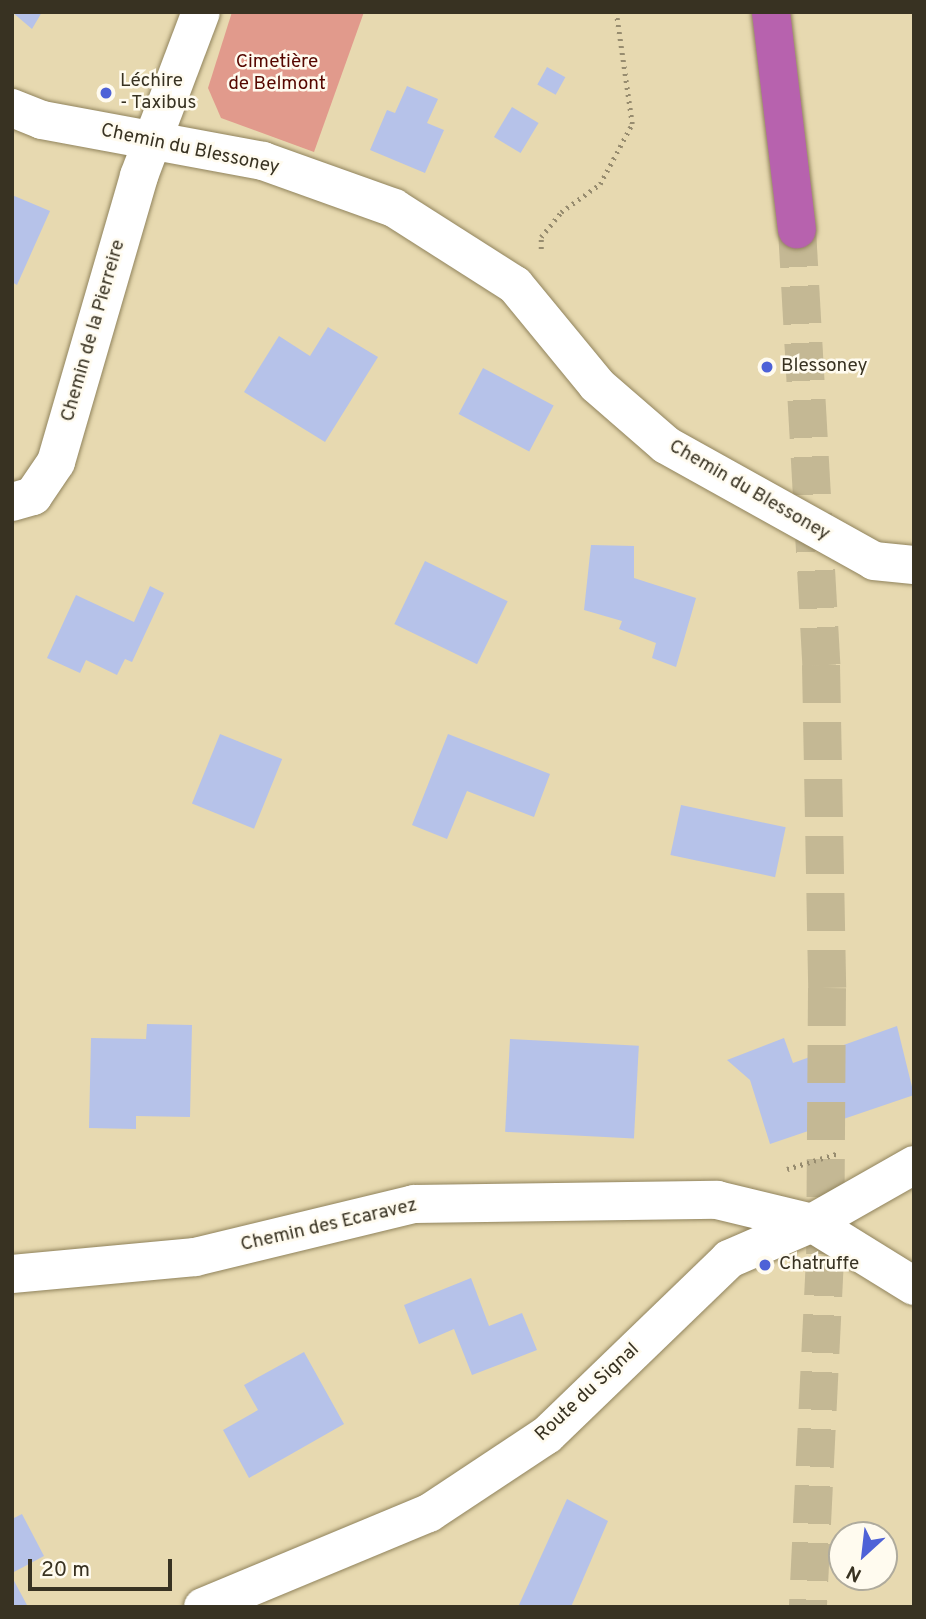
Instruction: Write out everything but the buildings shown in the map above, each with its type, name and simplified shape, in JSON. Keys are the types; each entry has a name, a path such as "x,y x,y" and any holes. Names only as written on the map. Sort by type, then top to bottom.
{"highway":[{"path":"771,12 797,229"}],"street":[{"name":"Chemin de la Pierreire","path":"12,502 33,495 55,462 139,176 156,142 201,12"},
{"name":"Chemin du Blessoney","path":"12,108 156,142 263,161 394,208 515,285 597,384 666,445 874,561 914,565"},
{"name":"Route du Signal","path":"203,1607 429,1513 547,1435 729,1259 812,1223 914,1165"},
{"name":"Chemin des Ecaravez","path":"12,1274 195,1257 414,1204 717,1199 812,1223 914,1286"}],"path":[{"path":"541,263 541,237 561,212 600,184 632,124 616,12"},
{"path":"717,1199 846,1151"}],"green space":[{"name":"Cimetière de Belmont","path":"232,12 364,12 314,152 221,118 208,88"}],"tunnel":[{"path":"797,229 821,665 827,988 825,1258 808,1607"}],"place":[{"name":"Léchire - Taxibus","path":"106,93"},
{"name":"Blessoney","path":"767,367"},
{"name":"Chatruffe","path":"765,1265"}]}
